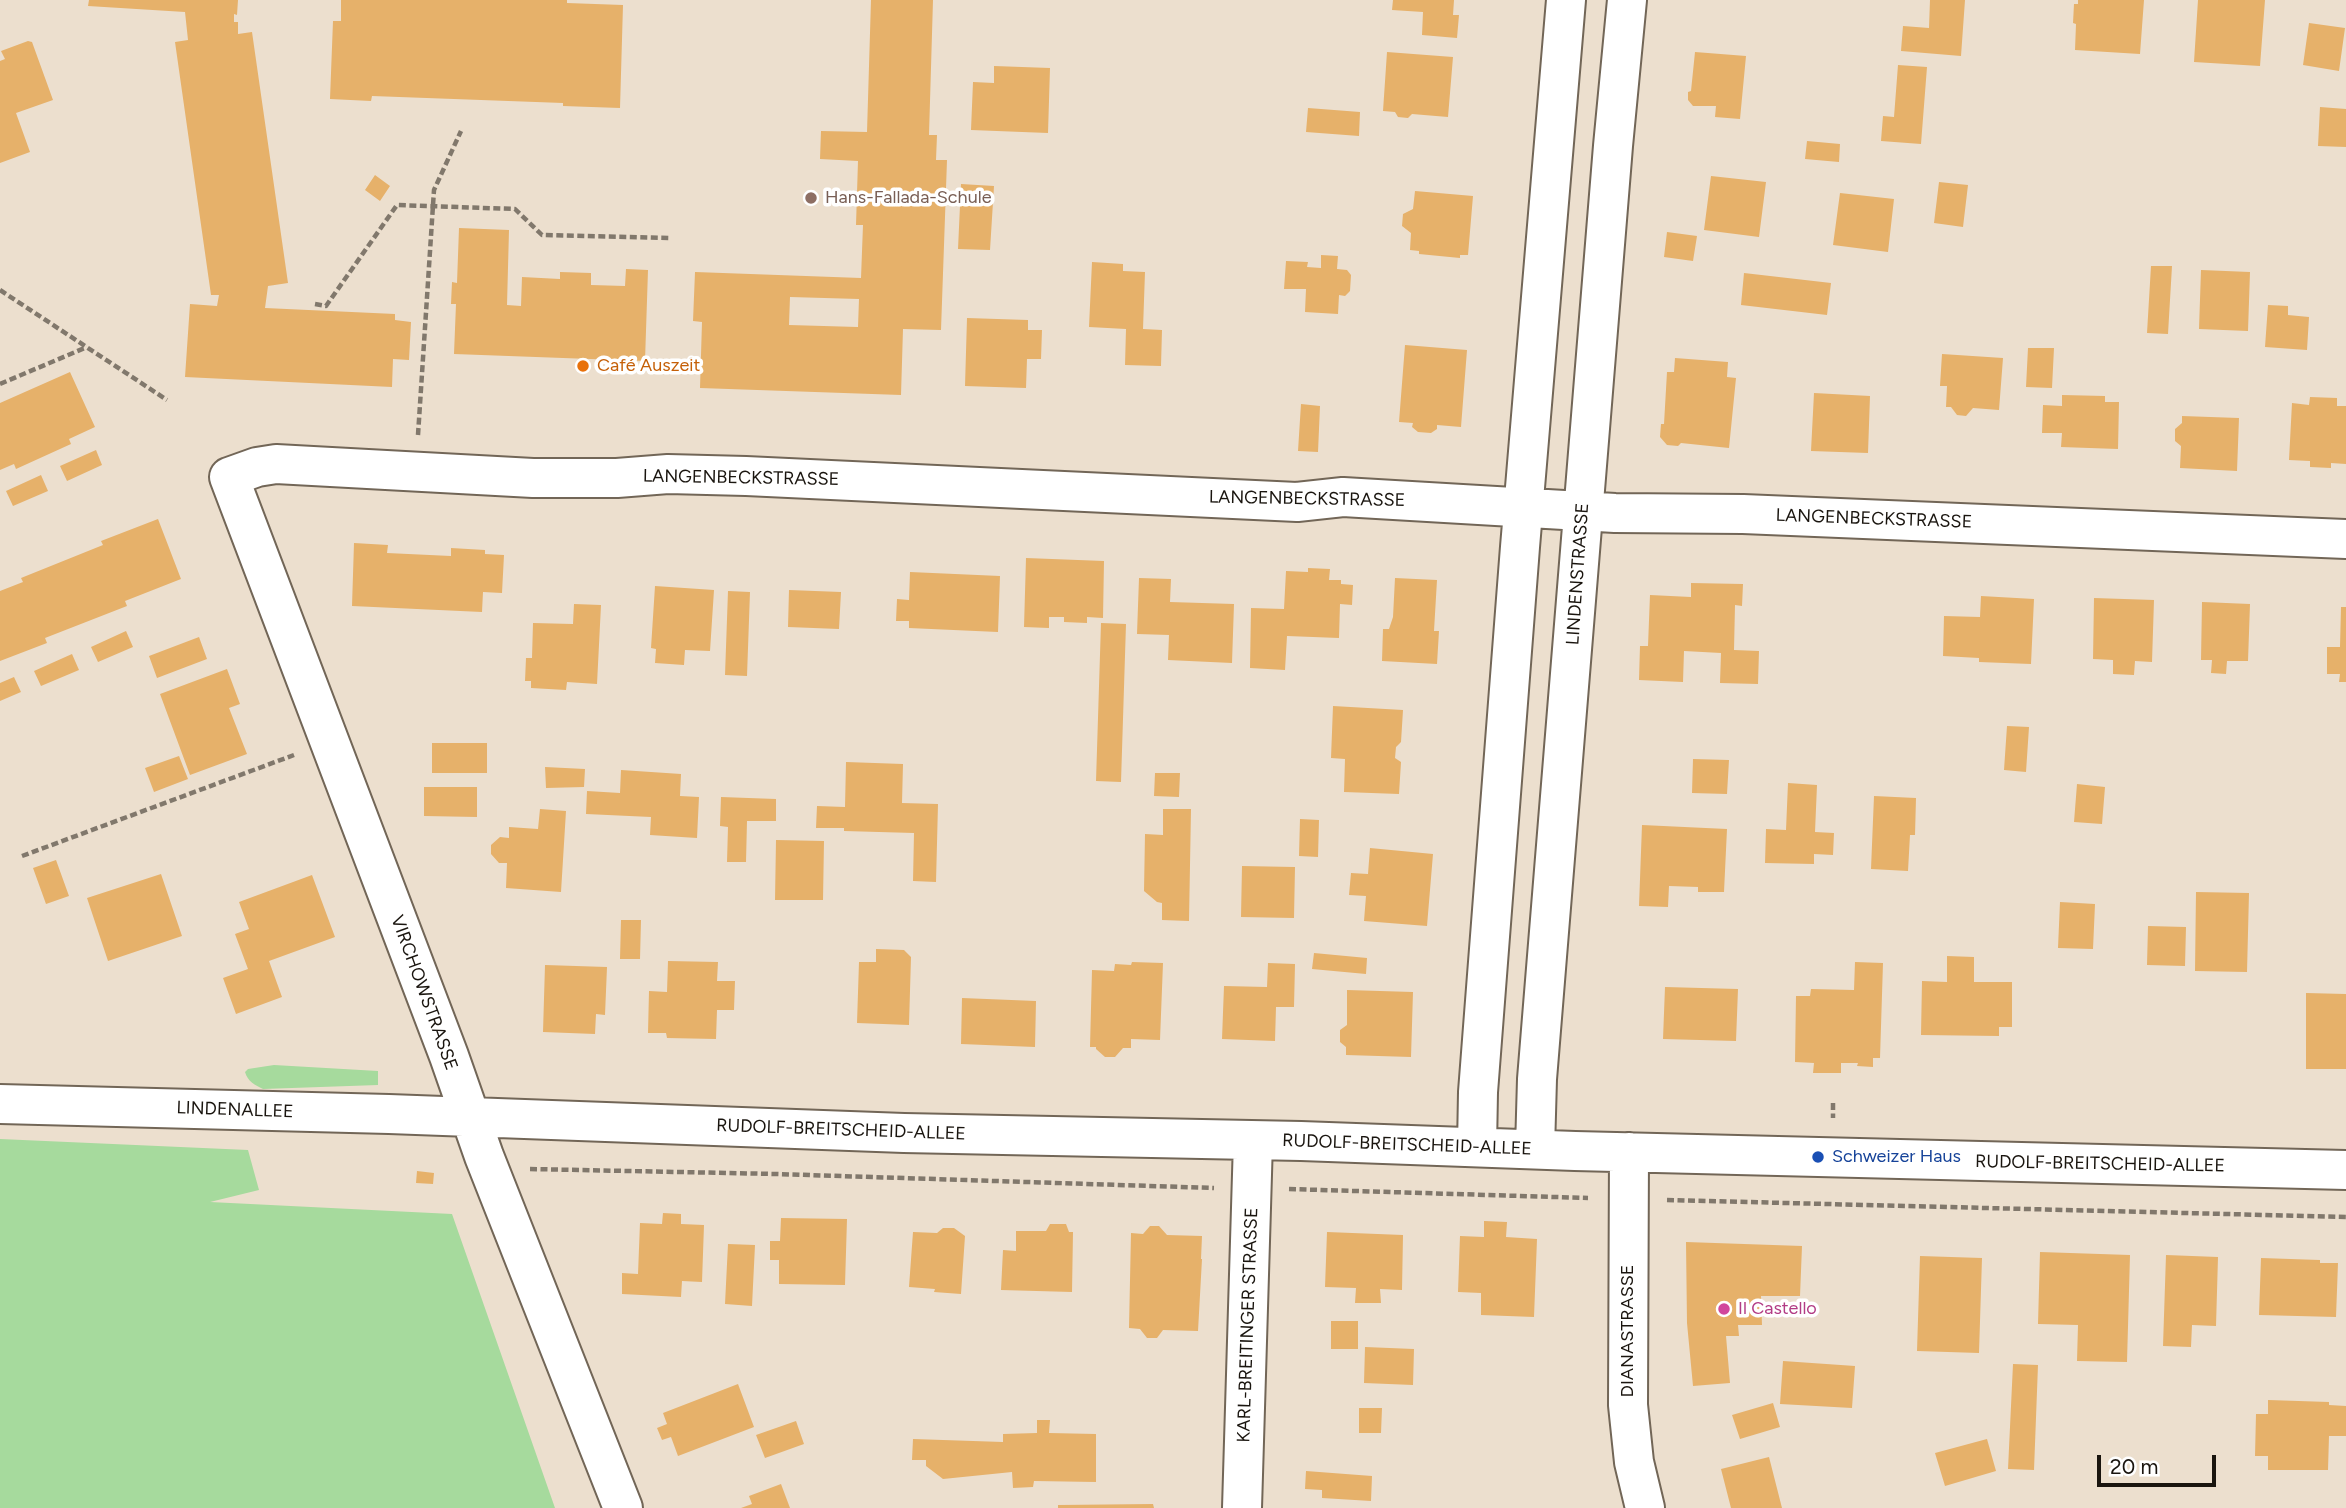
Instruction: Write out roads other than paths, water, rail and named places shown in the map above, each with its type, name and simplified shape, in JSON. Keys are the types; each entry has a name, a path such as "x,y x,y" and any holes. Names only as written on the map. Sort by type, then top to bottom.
{"street":[{"path":"1476,1147 1478,1092 1566,0"},
{"name":"LINDENSTRASSE","path":"1535,1149 1537,1079 1627,0"},
{"name":"LANGENBECKSTRASSE","path":"229,477 257,467 276,464 533,478 617,478 668,474 746,476 1297,502 1343,497 1583,511 1743,514 2346,539"},
{"name":"VIRCHOWSTRASSE","path":"229,477 449,1056 469,1117 623,1508"},
{"name":"LINDENALLEE","path":"0,1104 469,1117"},
{"name":"RUDOLF-BREITSCHEID-ALLEE","path":"469,1117 890,1133 1301,1141 2346,1170"},
{"name":"KARL-BREITINGER STRASSE","path":"1242,1508 1253,1141"},
{"name":"DIANASTRASSE","path":"1629,1152 1628,1405 1634,1462 1645,1508"}],"place":[{"name":"Hans-Fallada-Schule","path":"811,198"},
{"name":"Café Auszeit","path":"583,366"},
{"name":"Schweizer Haus","path":"1818,1157"},
{"name":"Il Castello","path":"1724,1309"}]}
